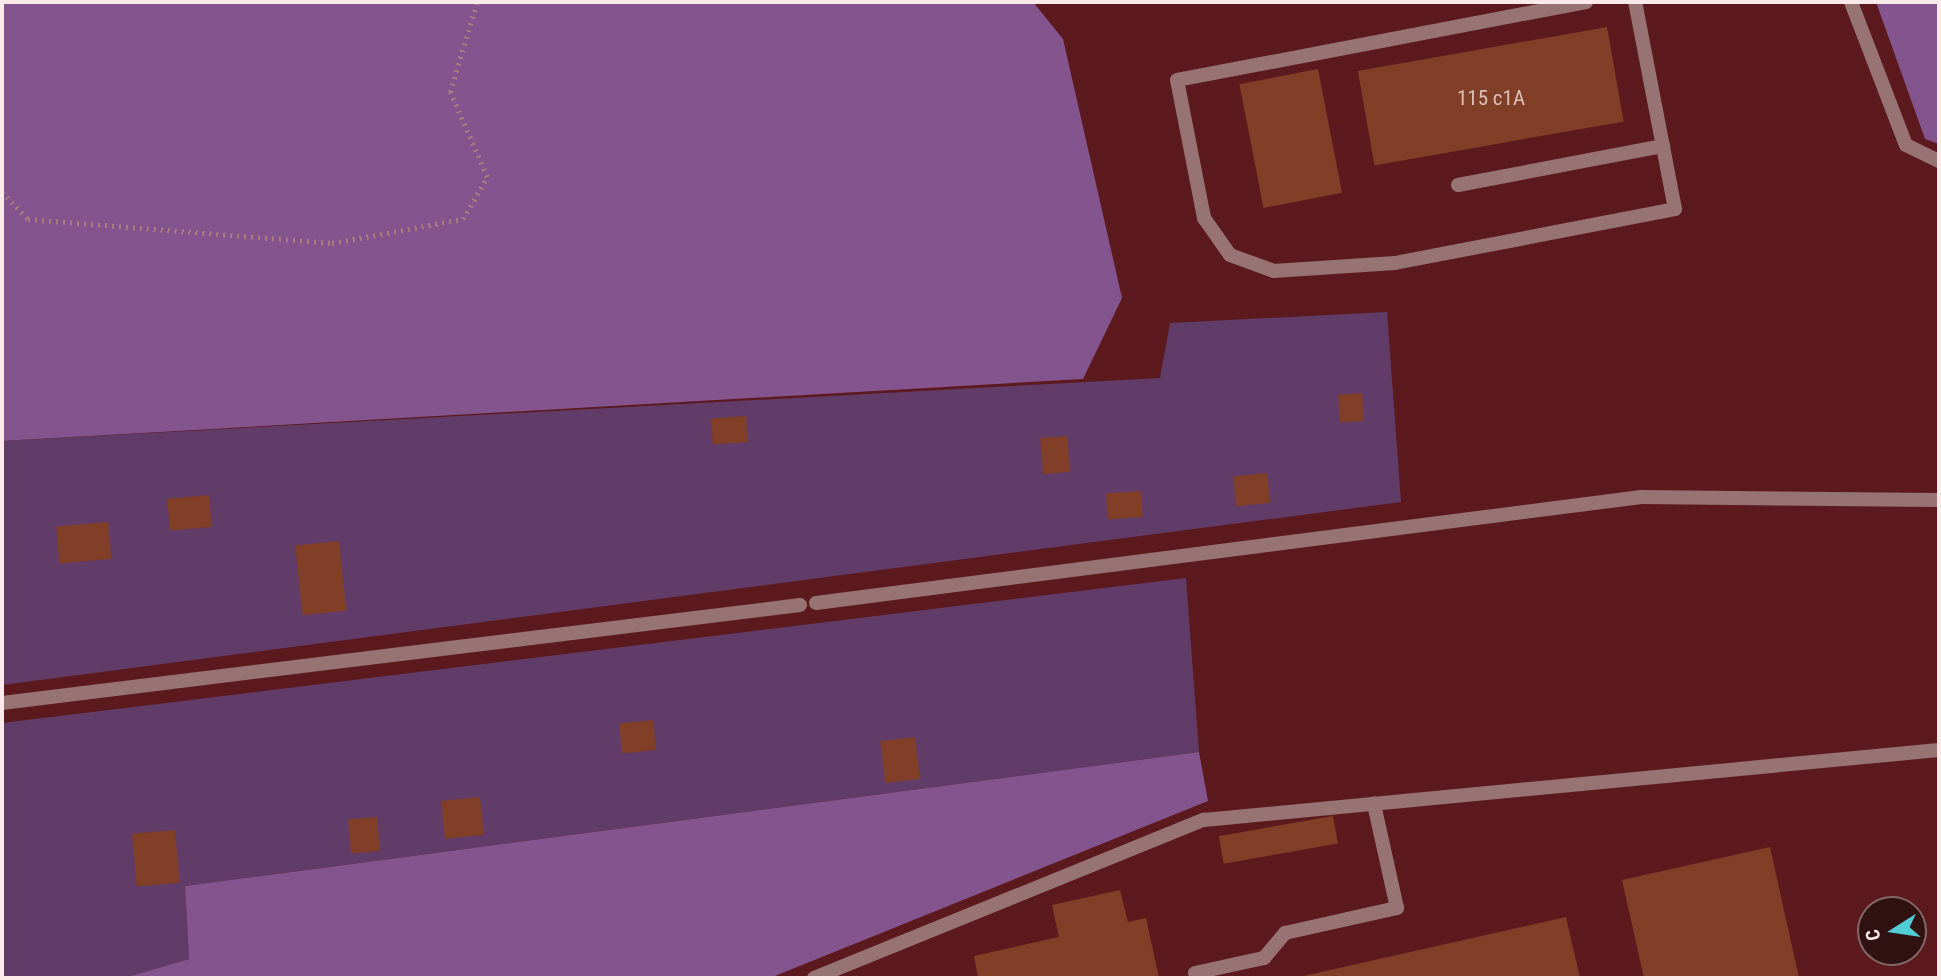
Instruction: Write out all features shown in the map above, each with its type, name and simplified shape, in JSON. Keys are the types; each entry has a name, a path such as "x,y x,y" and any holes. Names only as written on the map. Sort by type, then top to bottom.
{"street":[{"path":"1586,2 1177,80 1204,218 1230,255 1274,271 1395,263 1675,209 1635,2"},
{"path":"1851,2 1906,145 1939,161"},
{"path":"1458,184 1663,146"},
{"path":"816,603 1641,497 1939,500"},
{"path":"2,703 800,605"},
{"path":"814,978 834,974 1205,820 1939,751"},
{"path":"1195,973 1264,958 1285,933 1397,908 1374,804"}],"path":[{"path":"2,192 28,219 332,243 463,219 487,177 450,92 477,2"}],"shaded area":[{"path":"2,2 1033,2 1063,39 1122,298 1083,379 2,441"},
{"path":"1876,2 1939,2 1939,144 1925,139"},
{"path":"1387,312 1401,502 2,685 2,441 1160,378 1170,323"},
{"path":"1186,578 1199,752 185,886 189,959 124,978 2,978 2,723"},
{"path":"1199,752 1208,801 770,978 124,978 189,959 185,886"}],"building":[{"path":"1607,27 1624,122 1375,165 1358,71"},
{"path":"1318,69 1342,193 1264,208 1239,84"},
{"path":"1362,393 1364,421 1340,423 1338,395"},
{"path":"746,416 748,442 713,444 711,418"},
{"path":"1067,436 1070,472 1043,474 1040,438"},
{"path":"1267,473 1270,503 1236,506 1233,477"},
{"path":"1141,491 1143,517 1108,519 1106,493"},
{"path":"209,495 212,527 170,531 167,499"},
{"path":"108,522 111,559 59,563 56,527"},
{"path":"339,541 346,611 303,615 295,546"},
{"path":"653,720 656,750 622,753 619,724"},
{"path":"915,737 920,779 885,783 880,741"},
{"path":"480,797 484,835 445,839 441,801"},
{"path":"1333,816 1338,844 1224,864 1219,836"},
{"path":"377,817 380,851 351,853 348,820"},
{"path":"175,830 180,883 137,887 132,834"},
{"path":"1770,847 1799,978 1644,978 1622,880"},
{"path":"1120,890 1128,922 1146,918 1159,978 978,978 974,956 1059,937 1052,905"},
{"path":"1566,917 1580,978 1299,977"}]}
